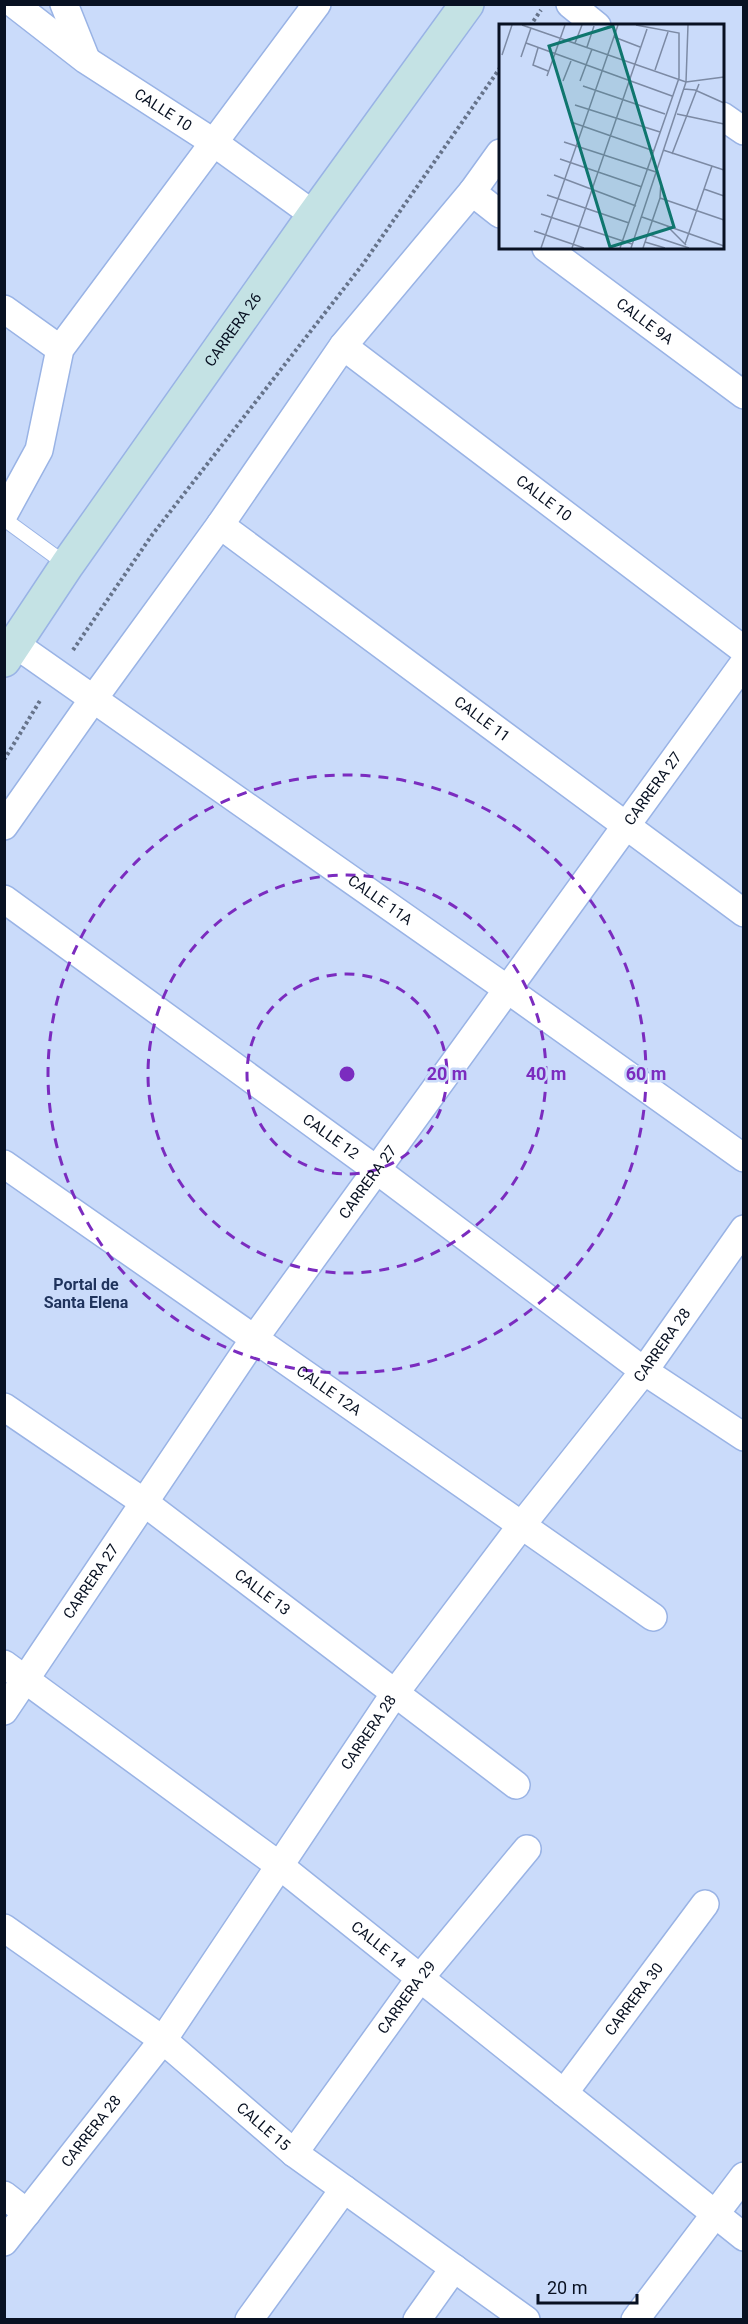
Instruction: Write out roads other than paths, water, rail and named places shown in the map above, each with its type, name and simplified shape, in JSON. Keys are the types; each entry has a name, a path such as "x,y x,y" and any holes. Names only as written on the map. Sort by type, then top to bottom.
{"main road":[{"name":"CARRERA 26","path":"10,652 67,565 314,215 467,4"}],"street":[{"name":"CALLE 10","path":"14,4 86,60 213,142 314,215"},
{"path":"64,4 86,60"},
{"path":"570,4 597,20"},
{"path":"4,514 39,450 60,349 310,7"},
{"path":"724,117 744,131"},
{"path":"4,826 220,525 343,346 472,192 499,156"},
{"path":"472,192 499,212"},
{"name":"CALLE 9A","path":"547,249 744,395"},
{"path":"4,309 60,349"},
{"name":"CALLE 10","path":"343,346 744,650"},
{"name":"CALLE 11","path":"220,525 744,913"},
{"name":"CALLE 11A","path":"10,652 57,673 94,698 744,1158"},
{"name":"CARRERA 27","path":"4,1711 15,1671 145,1503 254,1339 378,1171 744,663"},
{"name":"CALLE 12","path":"4,898 378,1171 644,1371 744,1437"},
{"name":"CALLE 12A","path":"4,1164 653,1617"},
{"name":"CARRERA 28","path":"4,2242 163,2040 395,1693 521,1526 644,1371 744,1229"},
{"name":"CALLE 13","path":"4,1407 145,1503 516,1785"},
{"name":"CALLE 14","path":"15,1671 280,1866 744,2237"},
{"name":"CARRERA 29","path":"294,2153 420,1978 527,1850"},
{"name":"CARRERA 30","path":"564,2093 705,1904"},
{"name":"CALLE 15","path":"4,1928 163,2040 294,2153 526,2319"},
{"path":"635,2319 744,2176"},
{"path":"249,2319 344,2189"},
{"path":"4,2195 27,2213"},
{"path":"417,2319 454,2268"}],"lane":[{"path":"4,519 67,565"}],"district":[{"name":"Portal de Santa Elena","path":"86,1293"}]}
